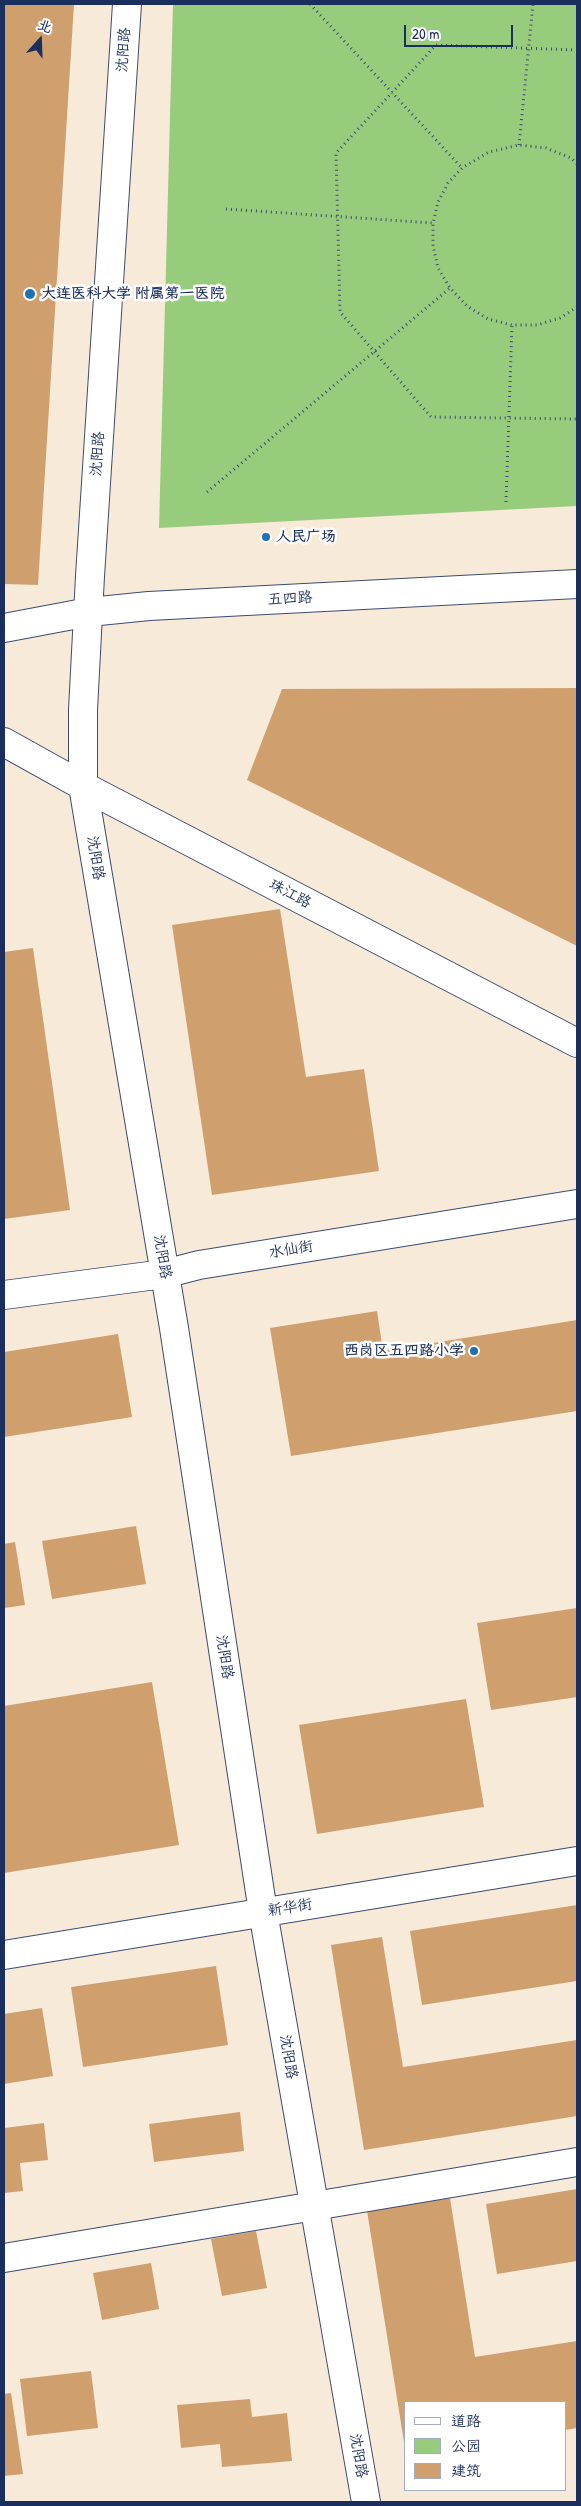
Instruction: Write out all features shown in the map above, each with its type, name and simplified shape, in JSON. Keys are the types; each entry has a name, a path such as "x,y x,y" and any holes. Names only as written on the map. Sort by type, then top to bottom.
{"street":[{"name":"沈阳路","path":"128,4 83,710 83,786 164,1274 263,1912 366,2502"},
{"name":"五四路","path":"4,628 89,612 149,606 577,584"},
{"name":"珠江路","path":"4,742 83,786 577,1043"},
{"name":"水仙街","path":"4,1295 164,1274 199,1265 577,1204"},
{"name":"新华街","path":"4,1956 577,1861"},
{"path":"4,2258 577,2162"}],"path":[{"path":"310,4 462,168"},
{"path":"519,145 533,4"},
{"path":"577,50 436,45 336,153 340,312 431,417 577,419"},
{"path":"577,164 571,158 546,148 519,145 489,152 462,168 448,183 438,202 433,223 433,246 438,268 450,288 467,306 481,314 512,325 536,325 560,318 577,307"},
{"path":"226,209 433,223"},
{"path":"208,492 450,288"},
{"path":"506,502 512,325"}],"green space":[{"path":"173,4 577,4 577,506 159,528"}],"building":[{"name":"大连医科大学 附属第一医院","path":"4,4 74,4 38,585 4,584"},
{"path":"577,688 577,946 247,780 282,689"},
{"path":"280,909 306,1077 364,1069 379,1171 212,1195 172,925"},
{"path":"33,948 70,1210 4,1219 4,952"},
{"path":"377,1311 383,1351 577,1320 577,1411 291,1456 270,1328"},
{"path":"118,1334 132,1417 4,1437 4,1352"},
{"path":"136,1526 146,1584 52,1599 42,1541"},
{"path":"15,1542 25,1605 4,1608 4,1544"},
{"path":"577,1608 577,1697 491,1710 477,1623"},
{"path":"152,1682 179,1845 4,1873 4,1706"},
{"path":"466,1699 484,1807 317,1834 299,1725"},
{"path":"577,1905 577,1981 422,2005 410,1931"},
{"path":"382,1937 403,2067 577,2040 577,2116 364,2150 331,1945"},
{"path":"216,1966 228,2045 83,2067 71,1987"},
{"path":"42,2008 53,2076 4,2084 4,2014"},
{"path":"240,2112 244,2151 154,2162 149,2124"},
{"path":"44,2123 48,2160 20,2163 23,2191 4,2193 4,2128"},
{"path":"577,2189 577,2261 497,2274 486,2204"},
{"path":"450,2198 475,2357 577,2341 577,2428 566,2430 566,2401 404,2401 404,2442 367,2211"},
{"path":"256,2231 267,2288 222,2296 211,2239"},
{"path":"151,2263 159,2309 102,2320 93,2273"},
{"path":"91,2371 98,2428 27,2436 20,2379"},
{"path":"11,2393 23,2474 4,2476 4,2394"},
{"path":"250,2399 252,2417 287,2413 292,2461 222,2467 220,2444 181,2448 177,2405"}],"place":[{"name":"大连医科大学 附属第一医院","path":"30,294"},
{"name":"人民广场","path":"266,537"},
{"name":"西岗区五四路小学","path":"474,1351"}]}
